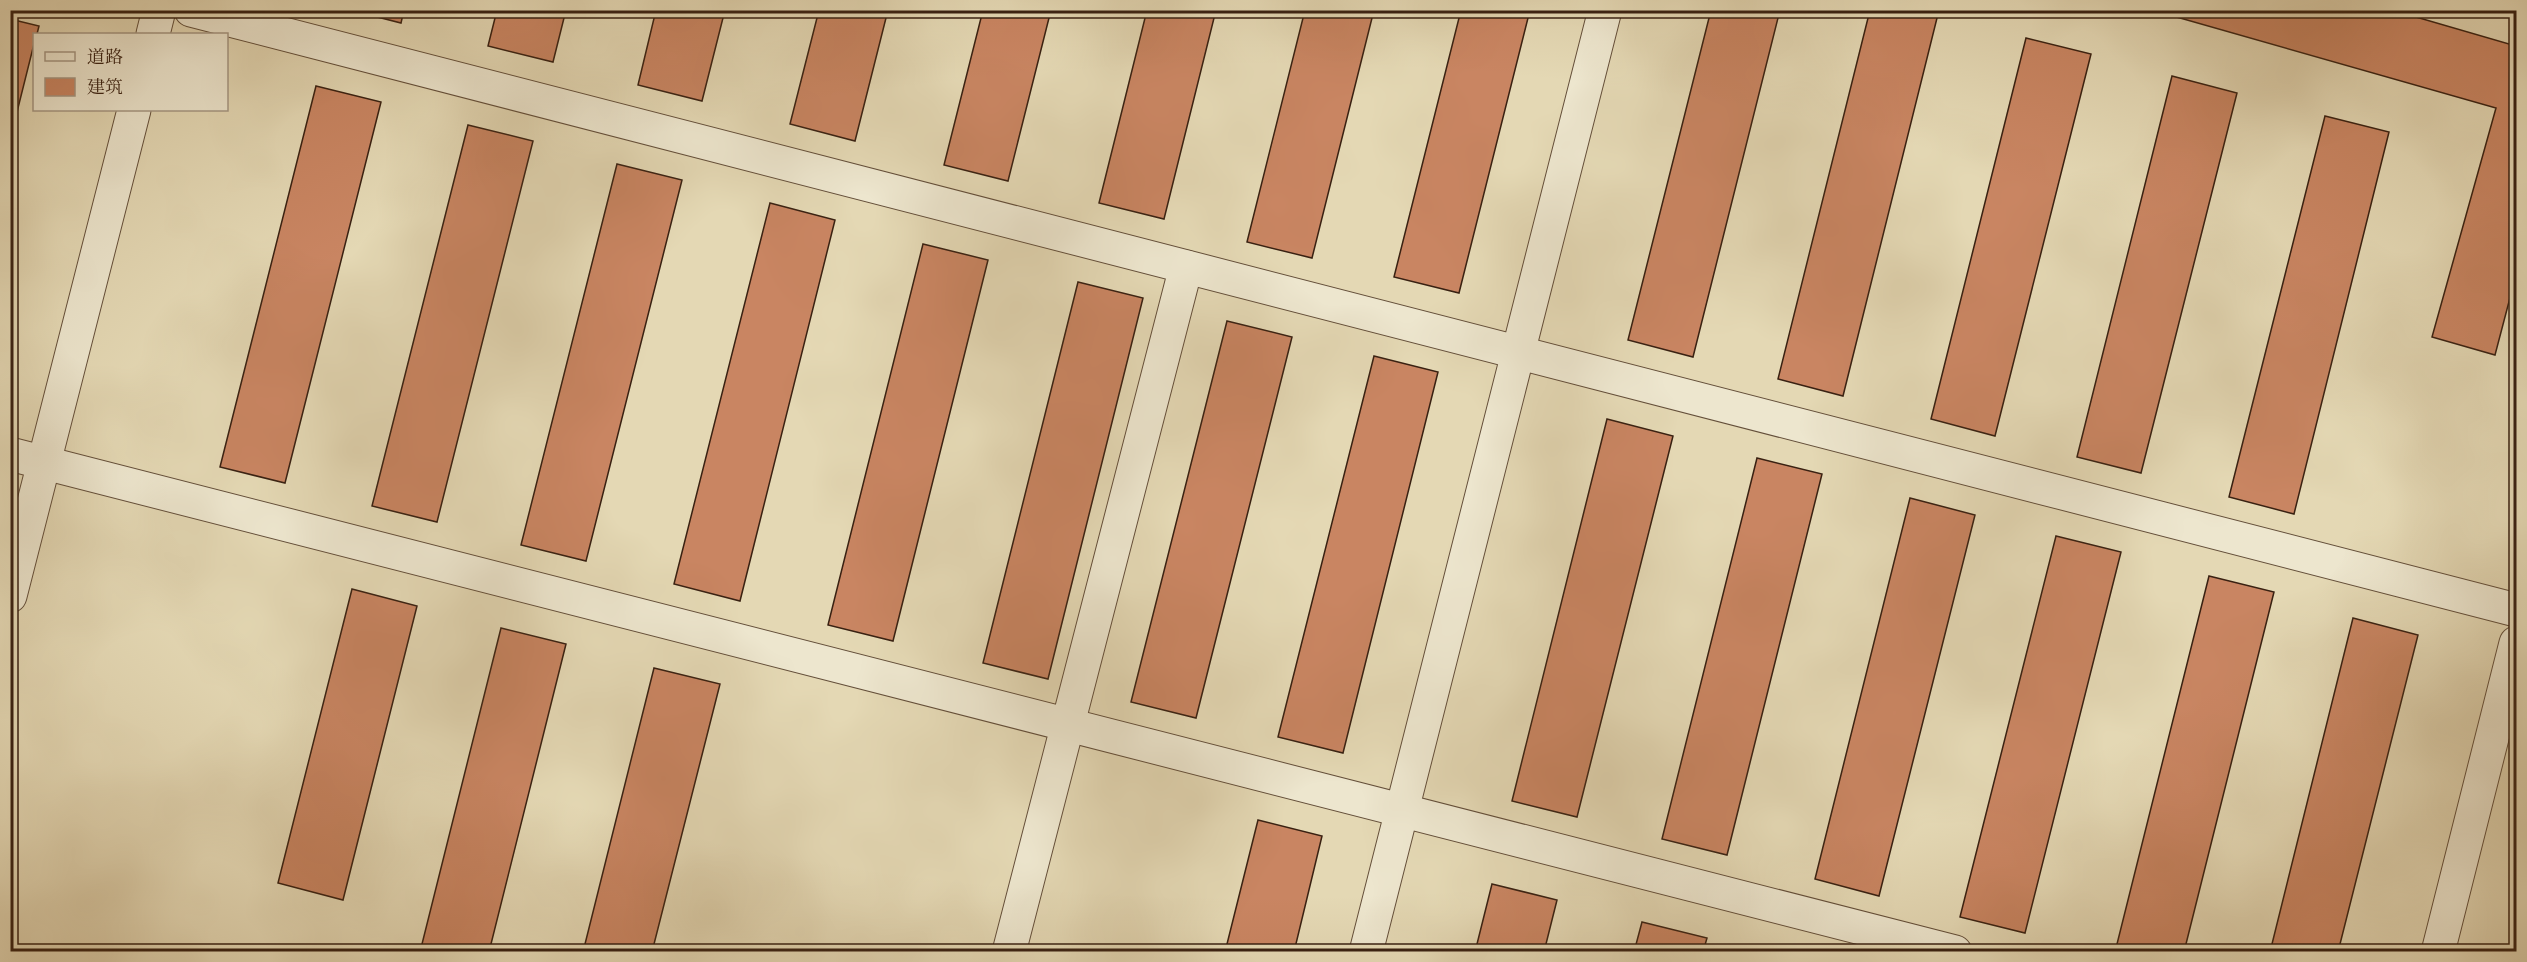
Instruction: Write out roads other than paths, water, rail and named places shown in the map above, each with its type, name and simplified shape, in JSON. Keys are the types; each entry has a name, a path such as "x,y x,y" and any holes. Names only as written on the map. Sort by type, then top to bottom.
{"street":[{"path":"153,33 159,10"},
{"path":"191,10 2517,610"},
{"path":"1366,951 1605,10"},
{"path":"10,596 134,111"},
{"path":"1009,951 1186,267"},
{"path":"10,454 1955,951"},
{"path":"2438,951 2517,643"}]}
